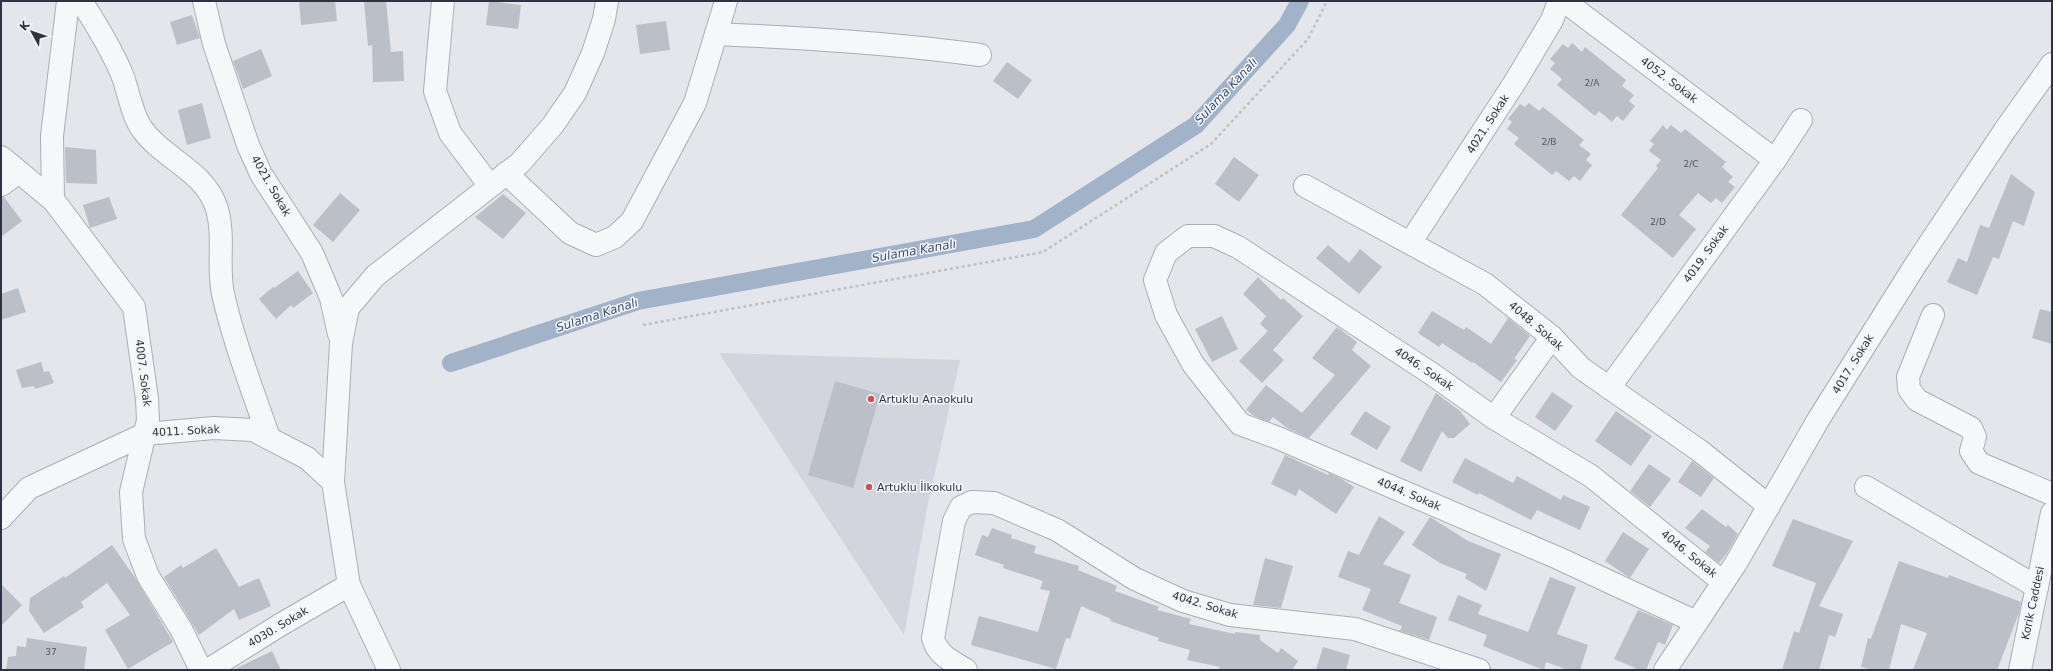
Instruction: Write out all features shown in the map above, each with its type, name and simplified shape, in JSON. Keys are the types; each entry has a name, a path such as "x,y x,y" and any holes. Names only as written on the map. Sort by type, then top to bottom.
{"street":[{"path":"53,200 52,136 68,1"},
{"path":"81,1 100,29 122,73 141,128 160,151 192,172 208,189 217,209 221,232 223,292 243,361 269,438"},
{"name":"4021. Sokak","path":"204,1 214,44 248,145 261,174 312,253 331,298 341,343"},
{"path":"443,1 435,91 450,133 498,179 570,233 596,245 615,237 632,221 695,104 726,1"},
{"path":"389,670 349,585 333,482 341,343 348,308 375,276 520,163 553,125 575,92 593,53 604,18 607,1"},
{"name":"4021. Sokak","path":"1410,243 1515,82 1552,20 1559,1"},
{"name":"4052. Sokak","path":"1564,1 1775,160"},
{"path":"716,34 838,40 929,48 980,55"},
{"name":"4017. Sokak","path":"1665,670 1723,582 1769,506 1818,420 1916,264 2005,130 2052,64"},
{"name":"4019. Sokak","path":"1609,388 1775,160 1801,120"},
{"name":"4007. Sokak","path":"1,157 53,200 134,307 148,399 148,420 131,492 134,539 148,576 181,629 201,670"},
{"path":"1,185 19,172"},
{"name":"4048. Sokak","path":"1305,186 1485,284 1552,337 1581,368 1700,451 1769,506"},
{"name":"4046. Sokak","path":"1166,315 1155,280 1166,253 1188,236 1214,236 1238,247 1432,374 1494,418 1591,476 1723,582"},
{"name":"4044. Sokak","path":"1166,315 1193,364 1240,424 1505,535 1696,622"},
{"path":"1933,315 1908,377 1909,389 1912,395 1916,400 1971,428 1975,437 1972,451 1979,463 2052,494"},
{"path":"1494,418 1552,337"},
{"name":"4011. Sokak","path":"1,518 29,488 144,434 214,428 253,430 307,458 333,482"},
{"path":"1866,487 2037,587"},
{"name":"4042. Sokak","path":"966,670 941,655 935,648 933,638 954,521 962,507 972,502 994,503 1057,530 1135,579 1183,601 1230,615 1355,629 1479,670"},
{"name":"Korik Caddesi","path":"2020,670 2052,513"},
{"name":"4030. Sokak","path":"208,670 280,625 349,585"}],"path":[{"path":"643,325 1043,252 1211,144 1308,39 1327,1"}],"shaded area":[{"name":"Artuklu İlkokulu","path":"719,353 960,360 927,508 904,635"}],"building":[{"path":"299,1 335,1 337,21 301,25"},
{"path":"364,1 386,1 391,52 403,51 404,81 373,82 372,45 368,46"},
{"path":"489,1 521,5 518,29 486,25"},
{"path":"192,15 200,38 177,45 170,22"},
{"path":"666,21 670,50 640,54 636,25"},
{"path":"1572,43 1582,52 1585,47 1626,80 1622,86 1634,95 1629,101 1635,106 1623,121 1617,116 1612,122 1599,111 1595,116 1557,85 1562,79 1550,69 1555,63 1550,59 1563,44 1568,48"},
{"path":"261,49 272,76 243,89 233,61"},
{"path":"1007,62 1032,80 1018,99 993,81"},
{"path":"202,103 211,138 187,145 178,110"},
{"path":"1529,103 1539,111 1543,107 1584,140 1579,145 1591,154 1586,160 1592,165 1580,181 1574,176 1569,181 1556,171 1552,175 1514,144 1519,138 1507,129 1512,122 1508,119 1520,104 1525,107"},
{"path":"1663,125 1667,130 1671,125 1681,133 1685,129 1726,162 1722,167 1733,177 1728,182 1735,187 1722,203 1716,198 1711,203 1698,193 1679,215 1696,229 1673,258 1621,215 1658,168 1656,166 1661,160 1649,151 1654,144 1650,141"},
{"path":"65,147 96,150 97,184 66,183"},
{"path":"1234,157 1259,175 1239,202 1215,184"},
{"path":"2011,174 2035,192 2024,226 2013,221 1999,259 1993,257 1977,295 1947,282 1958,258 1967,262 1980,225 1989,228"},
{"path":"340,193 360,210 333,242 313,225"},
{"path":"503,194 526,213 503,239 475,217"},
{"path":"1,197 4,197 22,221 1,237"},
{"path":"109,197 117,219 90,228 83,205"},
{"path":"1328,245 1349,263 1360,249 1382,267 1359,294 1316,258"},
{"path":"298,271 313,293 293,308 291,305 276,319 259,299 273,287 274,288"},
{"path":"1258,277 1281,300 1283,298 1303,316 1273,350 1284,360 1262,383 1239,361 1268,331 1260,324 1266,316 1243,294"},
{"path":"18,288 26,312 1,320 1,294"},
{"path":"2040,309 2052,312 2052,344 2032,338"},
{"path":"1432,311 1464,330 1466,327 1491,344 1508,318 1530,336 1514,359 1517,360 1501,382 1473,362 1472,363 1442,343 1439,347 1418,333"},
{"path":"1222,316 1238,349 1212,362 1195,329"},
{"path":"1337,327 1357,342 1352,350 1371,366 1309,438 1287,428 1273,417 1269,422 1254,416 1246,410 1266,385 1302,413 1335,375 1312,358"},
{"path":"41,362 44,372 49,371 54,383 35,389 34,386 22,388 16,370"},
{"path":"835,381 880,394 853,488 808,475"},
{"path":"1552,392 1573,406 1555,431 1535,417"},
{"path":"1436,393 1460,411 1470,424 1454,438 1448,438 1442,431 1421,472 1400,461"},
{"path":"1365,411 1391,427 1377,450 1350,434"},
{"path":"1616,411 1652,436 1631,466 1595,441"},
{"path":"1285,455 1328,475 1329,473 1342,479 1354,487 1336,514 1299,489 1296,496 1271,484"},
{"path":"1465,458 1513,483 1517,476 1561,500 1563,495 1590,507 1580,530 1537,510 1531,520 1479,493 1478,495 1452,482"},
{"path":"1692,461 1714,478 1701,497 1678,482"},
{"path":"1649,464 1671,479 1650,507 1630,491"},
{"path":"1702,509 1726,527 1728,525 1738,534 1727,553 1719,563 1705,552 1710,546 1685,528"},
{"path":"1379,516 1405,532 1383,564 1411,575 1399,603 1437,617 1429,640 1400,631 1402,626 1362,610 1371,589 1338,577 1348,551 1359,555"},
{"path":"1430,517 1468,541 1501,554 1486,591 1465,578 1467,574 1440,563 1412,545"},
{"path":"1793,519 1853,541 1819,606 1843,614 1835,637 1829,635 1819,670 1782,670 1794,631 1799,633 1816,583 1772,566"},
{"path":"992,528 1012,535 1011,538 1036,546 1034,553 1079,566 1078,570 1117,586 1115,591 1159,607 1157,610 1191,619 1189,624 1235,634 1235,632 1260,635 1260,640 1278,653 1281,648 1298,661 1292,670 1218,670 1220,667 1187,660 1190,650 1158,641 1159,638 1110,621 1111,619 1081,606 1070,639 1066,638 1056,669 971,645 979,616 1038,632 1050,591 1040,589 1043,581 1003,568 1004,565 975,555 982,535 988,537"},
{"path":"1623,532 1649,549 1630,578 1605,561"},
{"path":"112,545 136,579 173,642 128,669 105,630 130,615 107,583 81,602 84,607 44,633 29,611 30,598 64,576 65,578"},
{"path":"216,548 239,587 259,578 271,606 239,620 234,609 199,635 164,577 181,565 183,568"},
{"path":"1265,558 1293,566 1281,608 1253,605"},
{"path":"1899,561 1948,578 1949,575 2021,602 2019,613 1997,670 1913,670 1927,633 1901,624 1889,670 1874,670 1861,667 1868,638 1871,639"},
{"path":"1550,577 1576,587 1557,634 1588,645 1580,670 1568,670 1546,662 1544,670 1483,646 1487,635 1448,620 1458,595 1482,605 1478,614 1528,632"},
{"path":"1,584 22,605 1,626"},
{"path":"1638,610 1673,625 1665,645 1658,642 1646,670 1640,670 1614,659"},
{"path":"27,638 87,647 84,670 6,670 8,657 16,656 17,646 26,647"},
{"path":"1323,647 1350,655 1346,670 1316,670"},
{"path":"272,651 281,670 233,670"}],"waterway":[{"name":"Sulama Kanalı","path":"451,363 638,301 1034,229 1196,125 1287,25 1300,1"}],"place":[{"name":"Artuklu Anaokulu","path":"871,399"},
{"name":"Artuklu İlkokulu","path":"869,487"}]}
